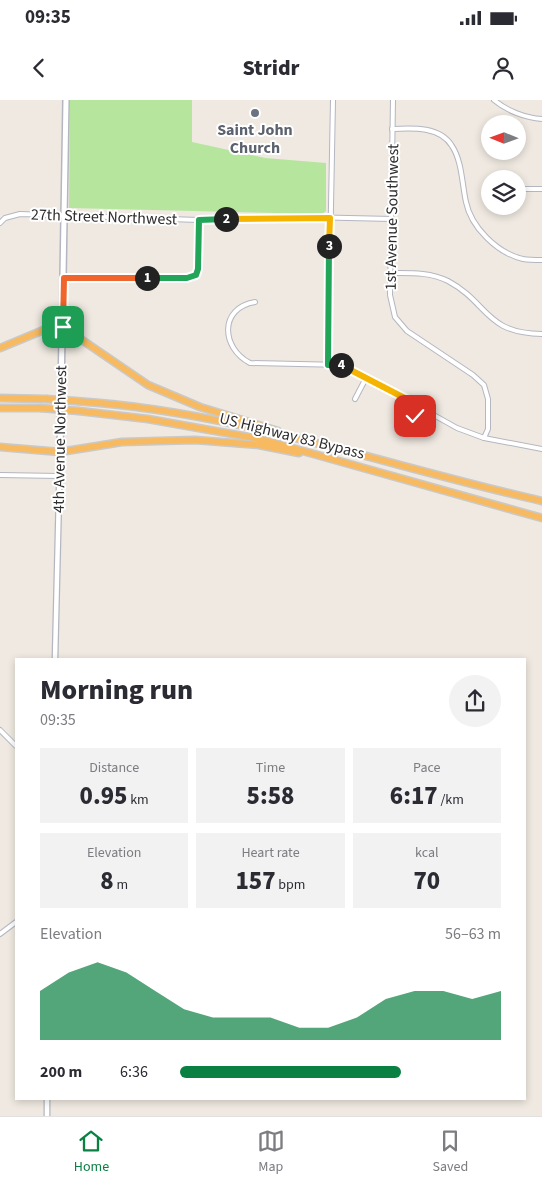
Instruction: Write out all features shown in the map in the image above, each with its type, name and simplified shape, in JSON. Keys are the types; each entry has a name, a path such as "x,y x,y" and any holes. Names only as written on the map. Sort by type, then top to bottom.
{"highway":[{"path":"0,348 46,330 63,327 148,386 200,406 275,429 283,434"},
{"name":"US Highway 83 Bypass","path":"0,398 75,401 158,410 283,434 542,501"},
{"name":"US Highway 83 Bypass","path":"0,408 40,408 79,411 225,431 542,518"},
{"path":"0,448 60,452 122,442 195,440 259,446 320,456"}],"main road":[{"name":"4th Avenue Northwest","path":"60,452 66,100"}],"street":[{"path":"328,365 332,100"},
{"name":"1st Avenue Southwest","path":"393,100 390,295 395,317 407,331 473,375 484,385 488,398 488,429 484,438"},
{"path":"494,100 513,111 533,118 542,118"},
{"path":"392,129 417,128 431,131 446,139 455,154 466,204 479,229 502,249 511,254 523,259 542,260"},
{"path":"526,188 542,189"},
{"name":"27th Street Northwest","path":"1,221 20,214 64,217 199,220 392,219"},
{"path":"64,278 187,278 196,275 198,269 199,220"},
{"path":"391,273 433,276 464,292 496,323 517,332 542,334"},
{"path":"255,302 240,306 229,322 230,342 241,358 258,365 344,365 457,428 484,438 542,449"},
{"path":"355,399 366,378"},
{"path":"415,416 420,406"},
{"name":"4th Avenue Northwest","path":"55,658 60,452"},
{"path":"0,475 60,476"},
{"path":"0,730 15,745"},
{"path":"0,934 15,923"},
{"path":"47,1100 47,1116"}],"green space":[{"path":"70,100 192,100 192,142 265,158 326,163 326,211 322,214 69,208"}],"place":[{"name":"Saint John Church","path":"255,113"}],"route":[{"path":"63,327 62,302 64,278 187,278 196,275 198,269 199,220 330,218 328,365 344,365 420,406 415,416"}]}
